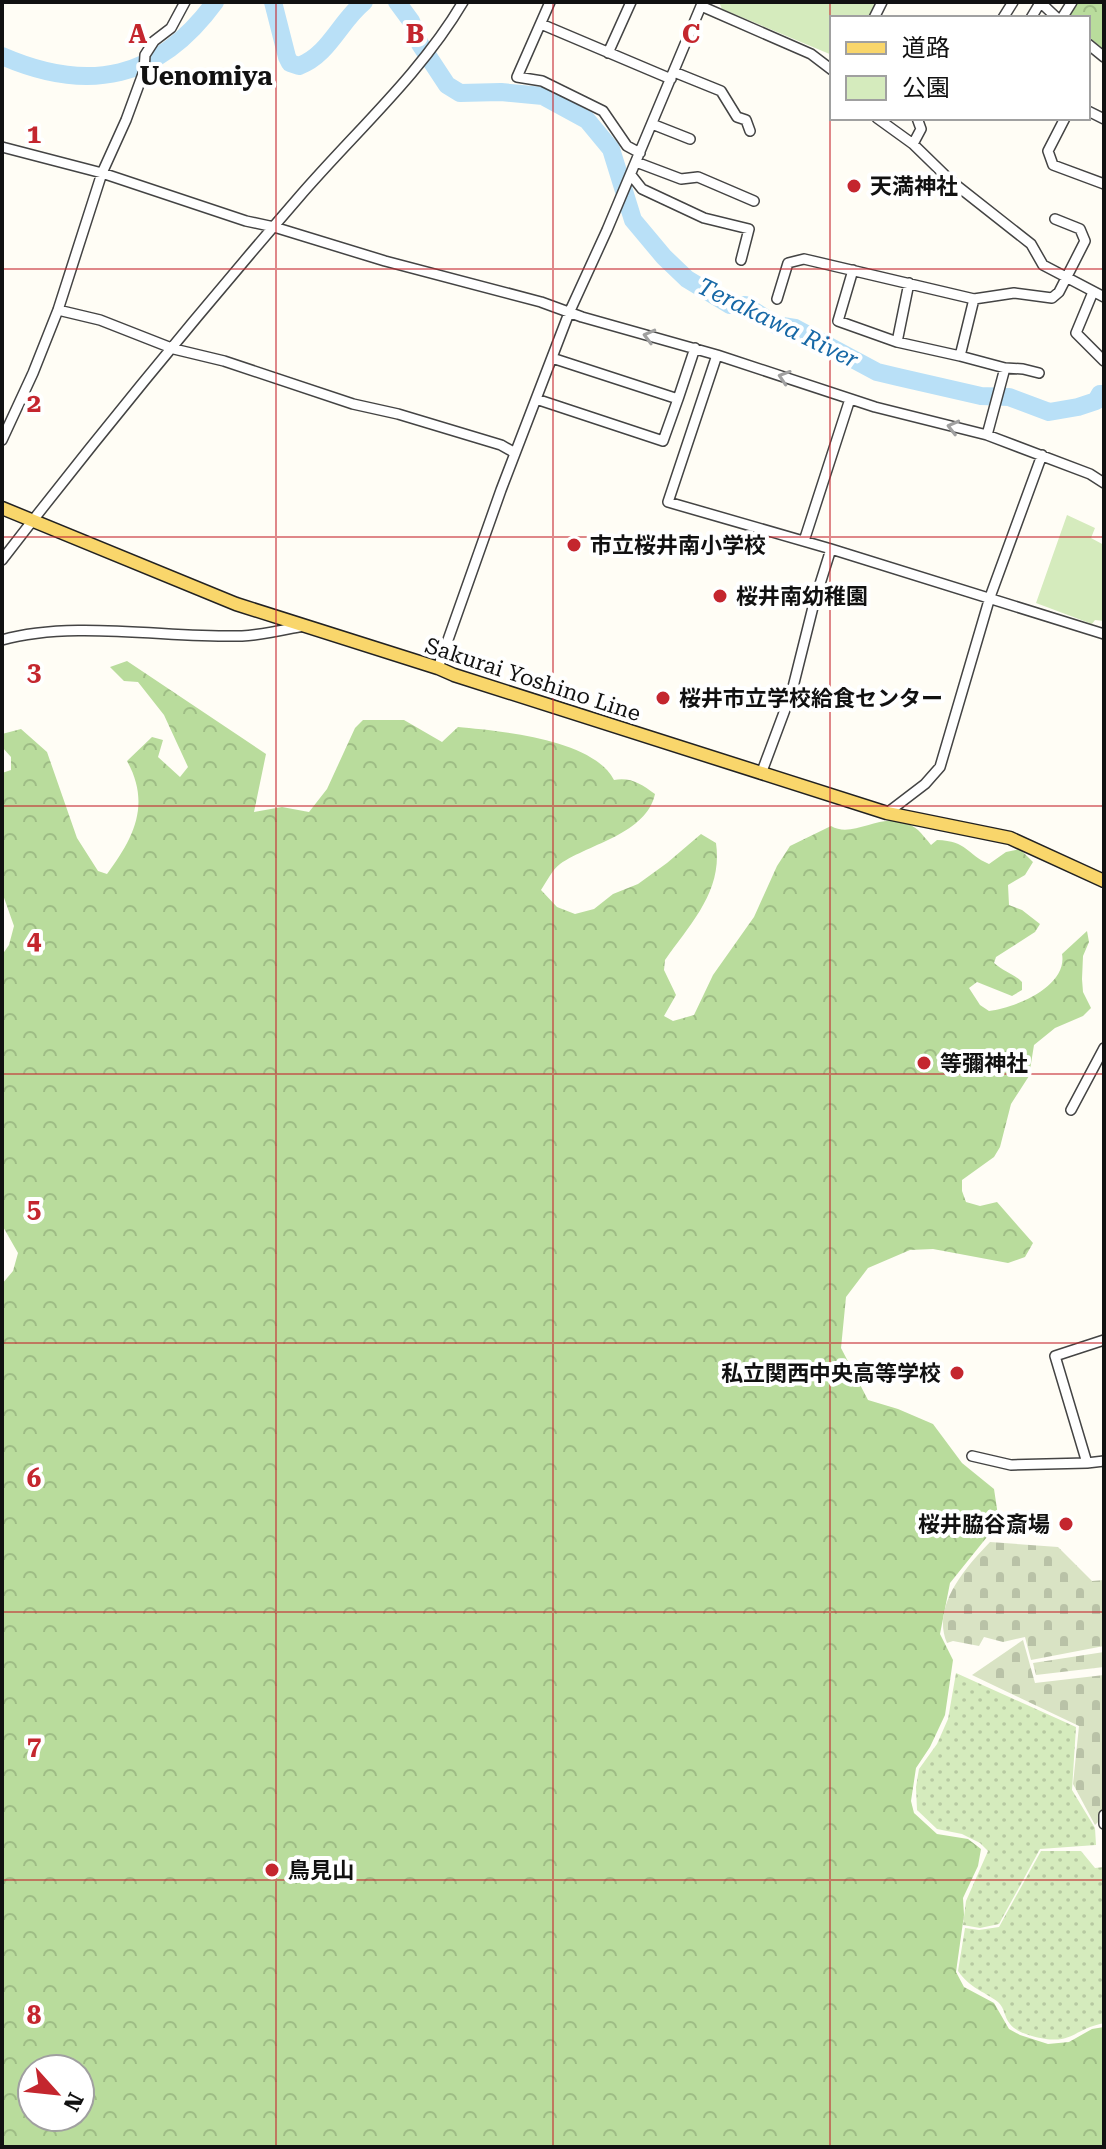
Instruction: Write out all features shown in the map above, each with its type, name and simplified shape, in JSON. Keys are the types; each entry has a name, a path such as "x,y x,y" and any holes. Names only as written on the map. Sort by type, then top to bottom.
{"main road":[{"name":"Sakurai Yoshino Line","path":"2,508 236,604 887,813 1010,838 1104,881"}],"street":[{"path":"2,440 58,310 102,173 144,71 145,55 154,41 171,28 185,2"},
{"path":"2,560 274,227 339,151 410,76 446,31 463,2"},
{"path":"550,2 517,77 542,81 603,111 638,158 681,179 698,177 754,201"},
{"path":"608,53 631,2"},
{"path":"1040,2 1057,16"},
{"path":"438,668 569,313 618,206 701,6 811,54 830,68"},
{"path":"541,24 608,53 721,91 737,117 746,120 750,131"},
{"path":"880,120 913,144 951,181 1031,244 1043,265 1104,297"},
{"path":"913,144 921,129 918,120"},
{"path":"1064,120 1048,151 1053,165 1104,184"},
{"path":"652,124 690,139"},
{"path":"2,147 102,173 246,221 385,261 541,302 850,399 987,435 1090,474 1104,483"},
{"path":"631,175 642,189 704,218 749,229 741,260"},
{"path":"777,299 788,263 804,259 974,299 1014,293 1052,298 1067,279 1085,241 1080,229 1055,219"},
{"path":"853,270 838,321 897,342 1039,373"},
{"path":"897,342 909,283"},
{"path":"1093,292 1076,333 1104,361"},
{"path":"960,356 974,299"},
{"path":"58,310 100,320 174,349 224,361 353,404 489,441 515,453"},
{"path":"536,399 663,441 695,348"},
{"path":"717,355 668,502 1104,634"},
{"path":"552,358 678,399"},
{"path":"987,435 993,422 1005,368"},
{"path":"804,541 850,399"},
{"path":"887,813 925,784 940,767 990,597 1042,455"},
{"path":"761,774 792,691 831,549"},
{"path":"2,640 23,634 58,632 245,636 303,626"},
{"path":"1071,1110 1104,1048"},
{"path":"1087,1463 1055,1356 1104,1340"},
{"path":"972,1456 1011,1465 1104,1461"},
{"path":"1104,1815 1104,1824"}],"green space":[{"path":"719,2 879,2 871,16 830,16 830,54 722,9"},
{"path":"1074,2 1104,2 1104,50 1090,38 1090,16 1065,16"},
{"path":"1067,515 1095,528 1091,538 1104,545 1104,621 1095,620 1092,624 1036,603"},
{"path":"127,661 266,754 254,812 282,807 309,812 327,789 355,728 363,720 404,720 442,742 458,727 544,740 587,755 603,766 614,780 631,780 645,787 655,794 650,808 641,819 616,836 560,864 541,890 557,907 575,914 594,909 613,894 638,884 701,834 716,843 715,876 710,891 665,960 664,970 676,995 664,1016 673,1021 694,1015 713,975 754,917 777,866 790,846 831,826 851,829 883,821 906,823 918,830 931,845 937,840 955,843 989,864 1006,852 1020,849 1033,862 1025,875 1008,885 1009,905 1022,910 1040,924 1035,932 996,957 994,963 1022,982 1022,990 1012,996 977,982 969,988 980,1005 989,1011 1026,1000 1049,985 1062,966 1062,954 1087,931 1089,942 1083,956 1082,979 1083,992 1091,1008 1083,1016 1055,1028 1034,1045 1029,1076 1011,1104 1000,1147 994,1157 962,1180 966,1202 980,1206 997,1202 1033,1243 1025,1257 1008,1263 933,1249 910,1250 868,1268 846,1297 841,1348 868,1400 933,1424 962,1463 994,1489 999,1522 950,1583 940,1634 953,1660 945,1715 916,1768 911,1801 914,1813 937,1834 968,1839 981,1849 978,1866 963,1898 964,1915 956,1972 964,1987 994,2003 1009,2029 1048,2044 1069,2042 1092,2029 1104,2027 1104,2147 2,2147 2,1284 13,1271 18,1253 2,1225 2,955 9,945 14,926 2,892 2,773 11,770 11,757 2,747 2,734 21,729 47,752 77,838 98,871 107,874 132,834 136,820 138,792 127,761 152,737 163,740 158,757 180,777 188,767 164,715 138,682 124,681 110,667"},
{"path":"990,1542 1058,1547 1092,1581 1104,1580 1104,1646 1031,1660 1025,1637 1003,1642 984,1637 979,1646 953,1641 947,1643 943,1629 947,1601 962,1575"},
{"path":"1023,1640 1035,1683 1104,1675 1104,1816 1095,1825 1073,1784 1079,1726 972,1675"},
{"path":"1104,1652 1104,1667 1036,1675 1033,1663"},
{"path":"956,1673 1076,1727 1072,1790 1095,1828 1096,1845 1040,1849 999,1924 980,1928 963,1925 966,1901 988,1851 962,1834 937,1829 917,1810 919,1769 937,1744 948,1719"},
{"path":"1041,1851 1081,1851 1095,1868 1104,1867 1104,2023 1056,2040 1032,2036 1014,2028 998,2002 972,1986 958,1971 965,1928 979,1930 999,1927"}],"waterway":[{"name":"Terakawa River","path":"2,56 34,68 64,74 93,76 120,72 146,63 170,48 193,28 215,2"},
{"name":"Terakawa River","path":"273,2 287,57 290,63 299,66 318,54 364,2"},
{"name":"Terakawa River","path":"397,2 447,85 460,93 501,92 543,96 587,120 611,149 633,220 687,279 730,305 745,305 776,325 795,328 877,372 898,377 981,396 1009,397 1049,412 1078,407 1096,401 1100,394 1104,394"}],"place":[{"name":"天満神社","path":"854,186"},
{"name":"市立桜井南小学校","path":"574,545"},
{"name":"桜井南幼稚園","path":"720,596"},
{"name":"桜井市立学校給食センター","path":"663,698"},
{"name":"等彌神社","path":"924,1063"},
{"name":"私立関西中央高等学校","path":"957,1373"},
{"name":"桜井脇谷斎場","path":"1066,1524"},
{"name":"鳥見山","path":"272,1870"}],"district":[{"name":"Uenomiya","path":"206,76"}]}
